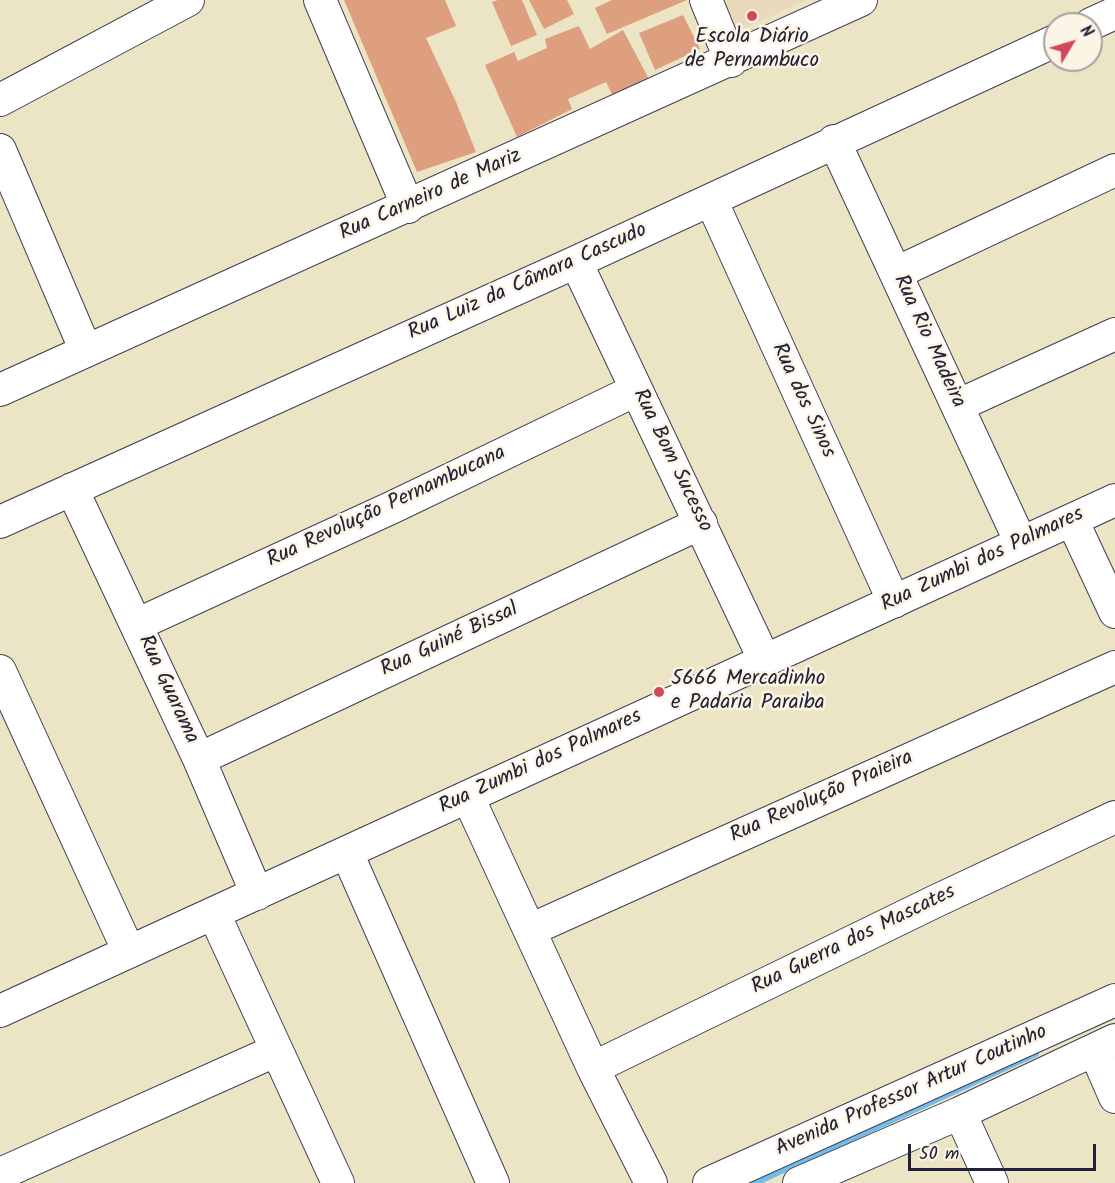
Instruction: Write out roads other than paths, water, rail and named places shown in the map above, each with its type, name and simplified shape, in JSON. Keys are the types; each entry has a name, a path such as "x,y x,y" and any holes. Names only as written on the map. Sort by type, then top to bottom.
{"street":[{"path":"0,100 188,0"},
{"path":"320,0 408,207"},
{"path":"706,0 731,61"},
{"name":"Rua Carneiro de Mariz","path":"0,390 731,61 861,0"},
{"name":"Rua Luiz da Câmara Cascudo","path":"0,522 576,262 1043,46"},
{"name":"Rua Rio Madeira","path":"834,141 1021,543"},
{"path":"0,150 86,351"},
{"path":"896,273 1115,170"},
{"name":"Rua dos Sinos","path":"711,200 894,602"},
{"name":"Rua Bom Sucesso","path":"576,262 765,661"},
{"path":"958,405 1115,334"},
{"name":"Rua Revolução Pernambucana","path":"136,625 393,507 636,390"},
{"name":"Rua Guarama","path":"72,489 199,759 257,894"},
{"name":"Rua Zumbi dos Palmares","path":"0,1011 1115,500"},
{"path":"1072,520 1115,612"},
{"name":"Rua Guiné Bissal","path":"199,759 701,523"},
{"name":"Rua Revolução Praieira","path":"530,930 1115,667"},
{"path":"0,671 129,952"},
{"path":"468,797 593,1068 651,1183"},
{"name":"Rua Guerra dos Mascates","path":"593,1068 925,906 1115,817"},
{"path":"346,853 493,1183"},
{"path":"214,914 275,1051 338,1183"},
{"name":"Avenida Professor Artur Coutinho","path":"709,1183 1115,1000"},
{"path":"1105,1045 1115,1097"},
{"name":"Avenida Professor Artur Coutinho","path":"799,1183 960,1113 1105,1045"},
{"path":"0,1174 275,1051"},
{"path":"960,1113 992,1183"}],"waterway":[{"path":"753,1183 1035,1053"}],"place":[{"name":"Escola Diário de Pernambuco","path":"752,16"},
{"name":"5666 Mercadinho e Padaria Paraiba","path":"659,692"}]}
